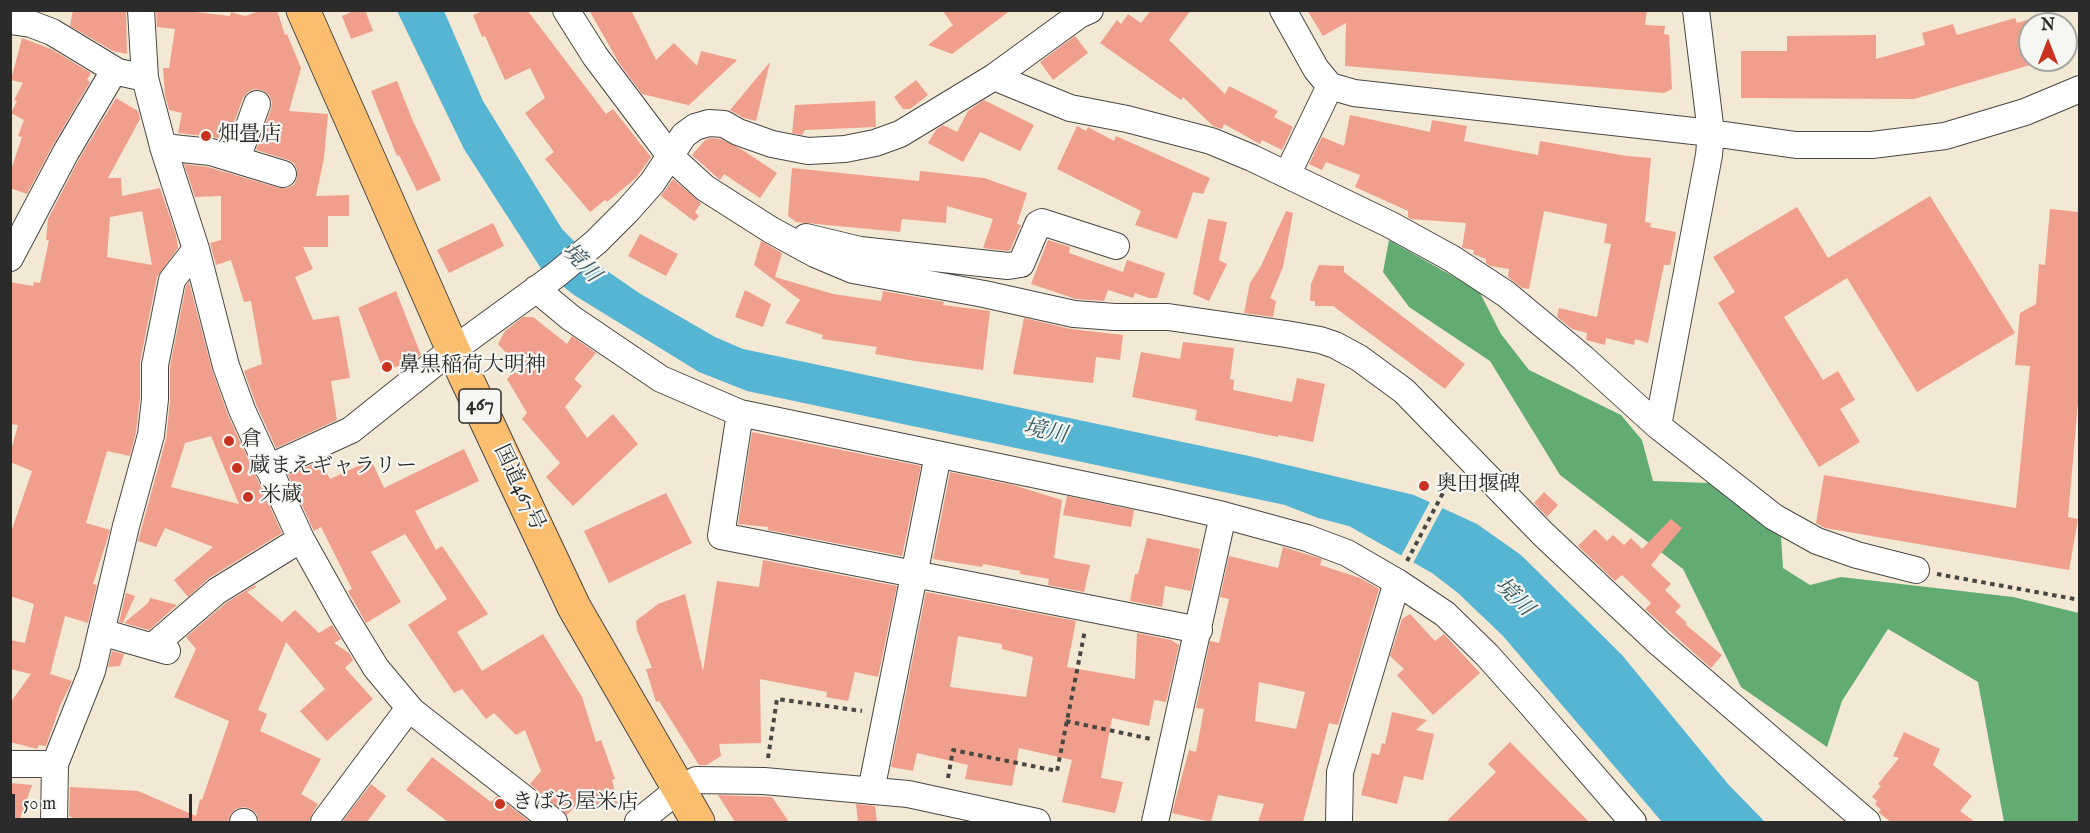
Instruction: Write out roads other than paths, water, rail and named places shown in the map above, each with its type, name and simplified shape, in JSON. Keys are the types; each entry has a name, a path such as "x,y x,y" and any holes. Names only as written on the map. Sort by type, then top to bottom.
{"highway":[{"name":"国道467号","path":"303,10 453,350 574,607 698,822"}],"street":[{"path":"141,10 145,78 163,147 196,249 225,366 242,410 301,538 376,668 409,708 554,822"},
{"path":"566,10 595,56 671,157 705,188 771,230 815,254 853,270 984,294 1074,314 1168,317 1297,336 1335,345 1359,358 1404,391 1543,534 1641,627 1867,822"},
{"path":"1282,10 1316,69 1330,86 1354,93 1711,133 1796,145 1840,146 1945,136 2025,112 2079,89"},
{"path":"1658,426 1707,169 1711,133 1696,10"},
{"path":"268,468 351,430 453,350 536,290 596,242 652,183 684,135 696,127 709,123 724,124 738,132 772,144 808,151 845,149 875,143 900,134 994,77 1080,12"},
{"path":"10,21 31,24 52,32 118,72 145,78"},
{"path":"10,258 66,152 111,76 118,72"},
{"path":"994,77 1070,108 1127,119 1211,141 1389,224 1451,258 1506,294 1583,358 1658,426 1774,517 1817,541 1857,555 1916,570"},
{"path":"1287,175 1330,86"},
{"path":"237,159 257,104"},
{"path":"163,147 211,152 283,174"},
{"path":"771,230 860,250 1008,266 1021,264 1038,224 1042,222 1116,246"},
{"path":"54,822 56,765 92,671 126,526 151,435 155,399 154,365 172,280 196,249"},
{"path":"536,290 604,342 661,378 740,413 1223,515 1307,538 1347,553 1397,582 1445,614 1487,655 1632,822"},
{"path":"740,413 721,536 1199,630"},
{"path":"872,791 938,455"},
{"path":"1150,822 1172,744 1223,515"},
{"path":"101,632 162,649 217,591 301,538"},
{"path":"1339,822 1340,772 1397,582"},
{"path":"324,822 409,708"},
{"path":"10,764 56,765"},
{"path":"638,822 678,790 696,780 764,781 908,794 1037,822"}],"water":[{"name":"境川","path":"397,11 444,11 483,101 562,229 597,264 639,293 715,337 743,349 1249,456 1414,495 1477,524 1521,555 1622,655 1728,784 1765,822 1662,822 1503,636 1458,593 1432,573 1349,526 1318,518 1285,505 747,391 699,372 574,295 542,270 464,149"}],"place":[{"name":"畑畳店","path":"206,136"},
{"name":"鼻黒稲荷大明神","path":"387,367"},
{"name":"倉","path":"229,441"},
{"name":"蔵まえギャラリー","path":"237,468"},
{"name":"奥田堰碑","path":"1424,486"},
{"name":"米蔵","path":"248,497"},
{"name":"きばち屋米店","path":"500,804"}]}
